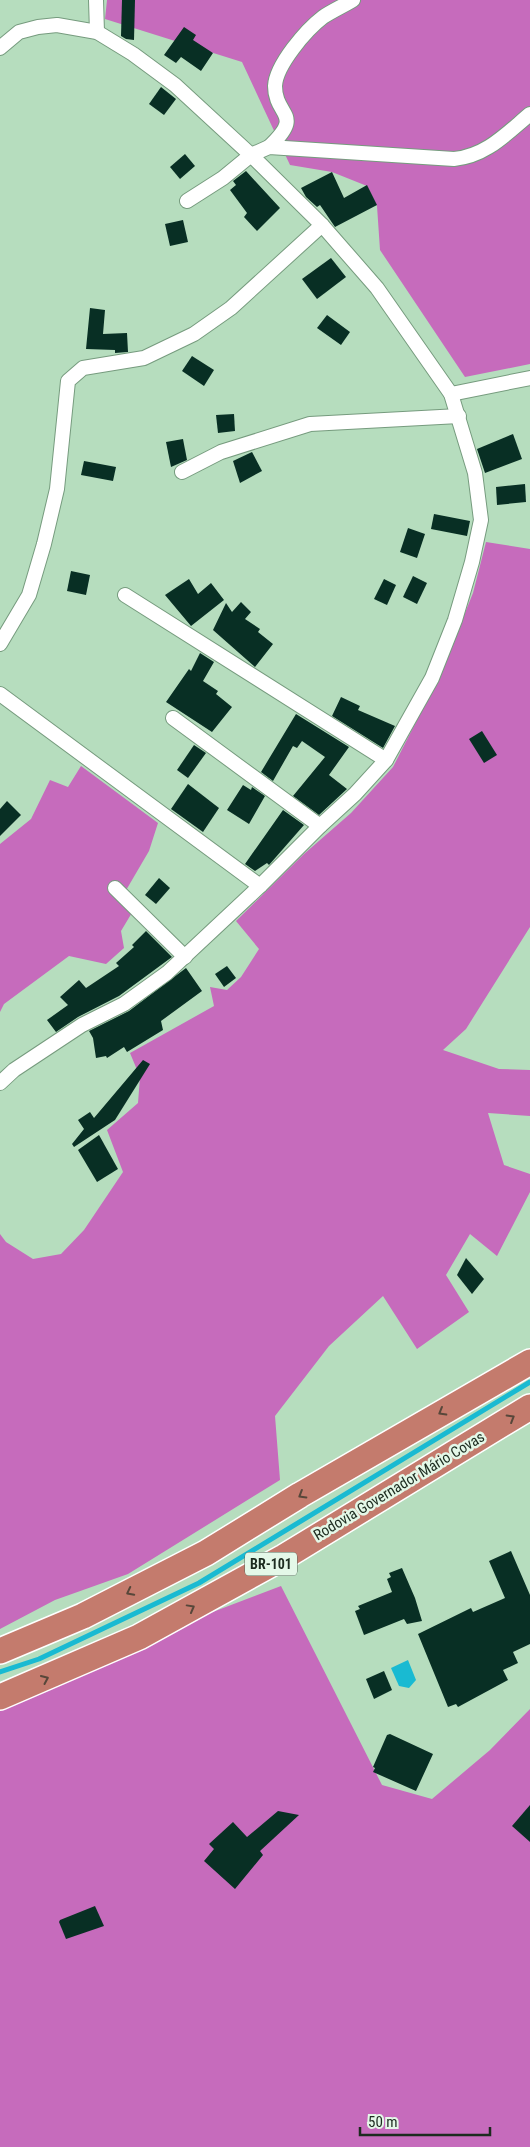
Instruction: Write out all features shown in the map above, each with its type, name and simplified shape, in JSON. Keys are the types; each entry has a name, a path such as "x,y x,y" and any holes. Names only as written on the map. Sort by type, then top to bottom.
{"highway":[{"name":"BR-101","path":"0,1650 83,1616 206,1554 309,1490 530,1362"},
{"name":"Rodovia Governador Mário Covas","path":"0,1698 148,1633 284,1557 530,1407"}],"street":[{"path":"96,0 97,32"},
{"path":"187,201 223,178 252,155 269,146 286,127 287,119 276,91 276,75 299,40 322,18 353,0"},
{"path":"0,48 19,32 38,27 57,25 97,32 133,54 175,85 252,155 322,225 377,288 451,394 475,473 481,520 472,562 455,620 432,678 386,760 355,794 185,957 124,1004 82,1025 14,1070 0,1083"},
{"path":"269,146 454,160 467,158 483,152 530,114"},
{"path":"0,644 29,595 44,544 57,489 68,381 83,368 144,358 194,334 231,308 322,225"},
{"path":"451,394 530,378"},
{"path":"182,472 221,452 310,424 458,416"},
{"path":"125,595 386,760"},
{"path":"0,694 260,886"},
{"path":"173,718 320,826"},
{"path":"115,888 185,957"}],"shaded area":[{"path":"107,0 530,0 530,364 465,377 380,250 377,206 367,186 332,172 290,165 242,62 105,19"},
{"path":"486,542 530,549 530,927 466,1029 443,1050 499,1069 530,1070 530,1116 488,1113 504,1165 530,1174 530,1192 497,1256 470,1234 446,1275 469,1312 417,1349 383,1296 329,1346 275,1416 280,1480 128,1574 55,1600 0,1629 0,1234 6,1242 33,1259 61,1254 84,1230 123,1172 107,1130 138,1103 140,1077 130,1053 214,1006 210,987 227,990 241,977 259,949 236,921 304,854 351,813 393,767 440,675 473,593"},
{"path":"81,766 158,823 149,851 125,892 136,906 121,931 124,948 106,964 69,956 4,1004 0,1012 0,844 31,819 50,780 68,787"},
{"path":"281,1586 382,1785 432,1799 490,1750 530,1709 530,2147 0,2147 0,1693"}],"water":[{"path":"408,1660 416,1680 409,1688 399,1686 391,1668"}],"building":[{"path":"122,0 135,0 134,40 121,36"},
{"path":"184,27 196,35 193,40 213,53 201,71 181,57 176,63 164,55"},
{"path":"161,87 176,99 164,115 149,104"},
{"path":"185,154 195,166 180,179 170,167"},
{"path":"246,171 280,208 257,231 244,217 247,213 230,190 236,185 233,181"},
{"path":"332,172 344,198 367,185 377,205 335,227 320,205 317,207 306,197 301,188"},
{"path":"183,220 188,242 170,246 165,224"},
{"path":"331,258 346,277 317,299 302,279"},
{"path":"90,308 105,310 103,334 127,333 128,352 115,353 115,350 86,349"},
{"path":"327,315 350,332 341,345 317,328"},
{"path":"192,356 214,370 204,386 182,371"},
{"path":"234,414 235,431 218,433 216,415"},
{"path":"513,434 522,459 485,473 477,449"},
{"path":"183,439 187,460 171,467 166,442"},
{"path":"252,452 262,471 240,483 233,461"},
{"path":"84,461 116,467 113,481 81,475"},
{"path":"525,484 526,502 497,505 496,487"},
{"path":"434,514 470,521 467,536 431,529"},
{"path":"408,528 425,534 417,558 400,552"},
{"path":"71,571 90,575 86,595 67,591"},
{"path":"413,576 427,583 417,604 403,597"},
{"path":"189,579 198,594 211,583 224,600 191,626 165,595"},
{"path":"384,579 396,585 387,605 374,599"},
{"path":"241,602 251,612 245,619 260,629 258,632 273,644 255,667 213,630 226,603 232,612"},
{"path":"200,653 214,662 203,681 218,691 216,694 232,707 212,732 166,702 189,669 191,671"},
{"path":"341,697 360,706 358,710 395,726 383,748 332,716"},
{"path":"296,714 349,747 329,775 347,789 319,815 293,796 325,757 302,741 297,748 293,746 273,781 261,772"},
{"path":"482,731 497,755 484,763 469,739"},
{"path":"194,745 206,753 188,778 177,770"},
{"path":"188,784 219,808 203,832 171,809"},
{"path":"243,785 251,790 252,787 265,796 249,824 227,810"},
{"path":"7,801 21,815 0,836 0,809"},
{"path":"283,810 304,825 269,865 267,863 255,871 245,864"},
{"path":"159,878 170,888 156,904 145,895"},
{"path":"146,931 172,957 119,996 78,1017 56,1032 47,1020 68,1005 60,997 79,980 86,988 119,966 116,963 134,947 132,945"},
{"path":"227,966 236,978 224,987 215,974"},
{"path":"186,968 202,991 161,1021 163,1030 127,1052 124,1047 107,1058 106,1056 96,1058 93,1038 89,1031 129,1011"},
{"path":"143,1060 150,1064 115,1120 74,1147 72,1144 84,1129 78,1120 90,1112 94,1118"},
{"path":"99,1135 118,1169 97,1182 78,1150"},
{"path":"466,1258 484,1279 472,1294 457,1275"},
{"path":"511,1551 530,1595 530,1644 513,1652 518,1663 503,1670 508,1680 458,1707 456,1704 448,1707 418,1634 471,1608 473,1612 505,1598 489,1561"},
{"path":"402,1568 415,1598 422,1621 407,1624 404,1619 364,1635 355,1611 360,1609 358,1606 392,1592 387,1579 391,1577 389,1573"},
{"path":"384,1671 392,1690 374,1699 366,1679"},
{"path":"390,1734 433,1754 416,1791 373,1772 375,1768 373,1767 387,1735"},
{"path":"530,1805 530,1842 512,1826"},
{"path":"278,1811 299,1815 260,1851 263,1855 235,1889 204,1861 214,1849 209,1844 233,1822 247,1837"},
{"path":"95,1906 104,1926 66,1939 59,1922 60,1920"}],"waterway":[{"path":"0,1672 39,1659 199,1583 530,1382"}]}
